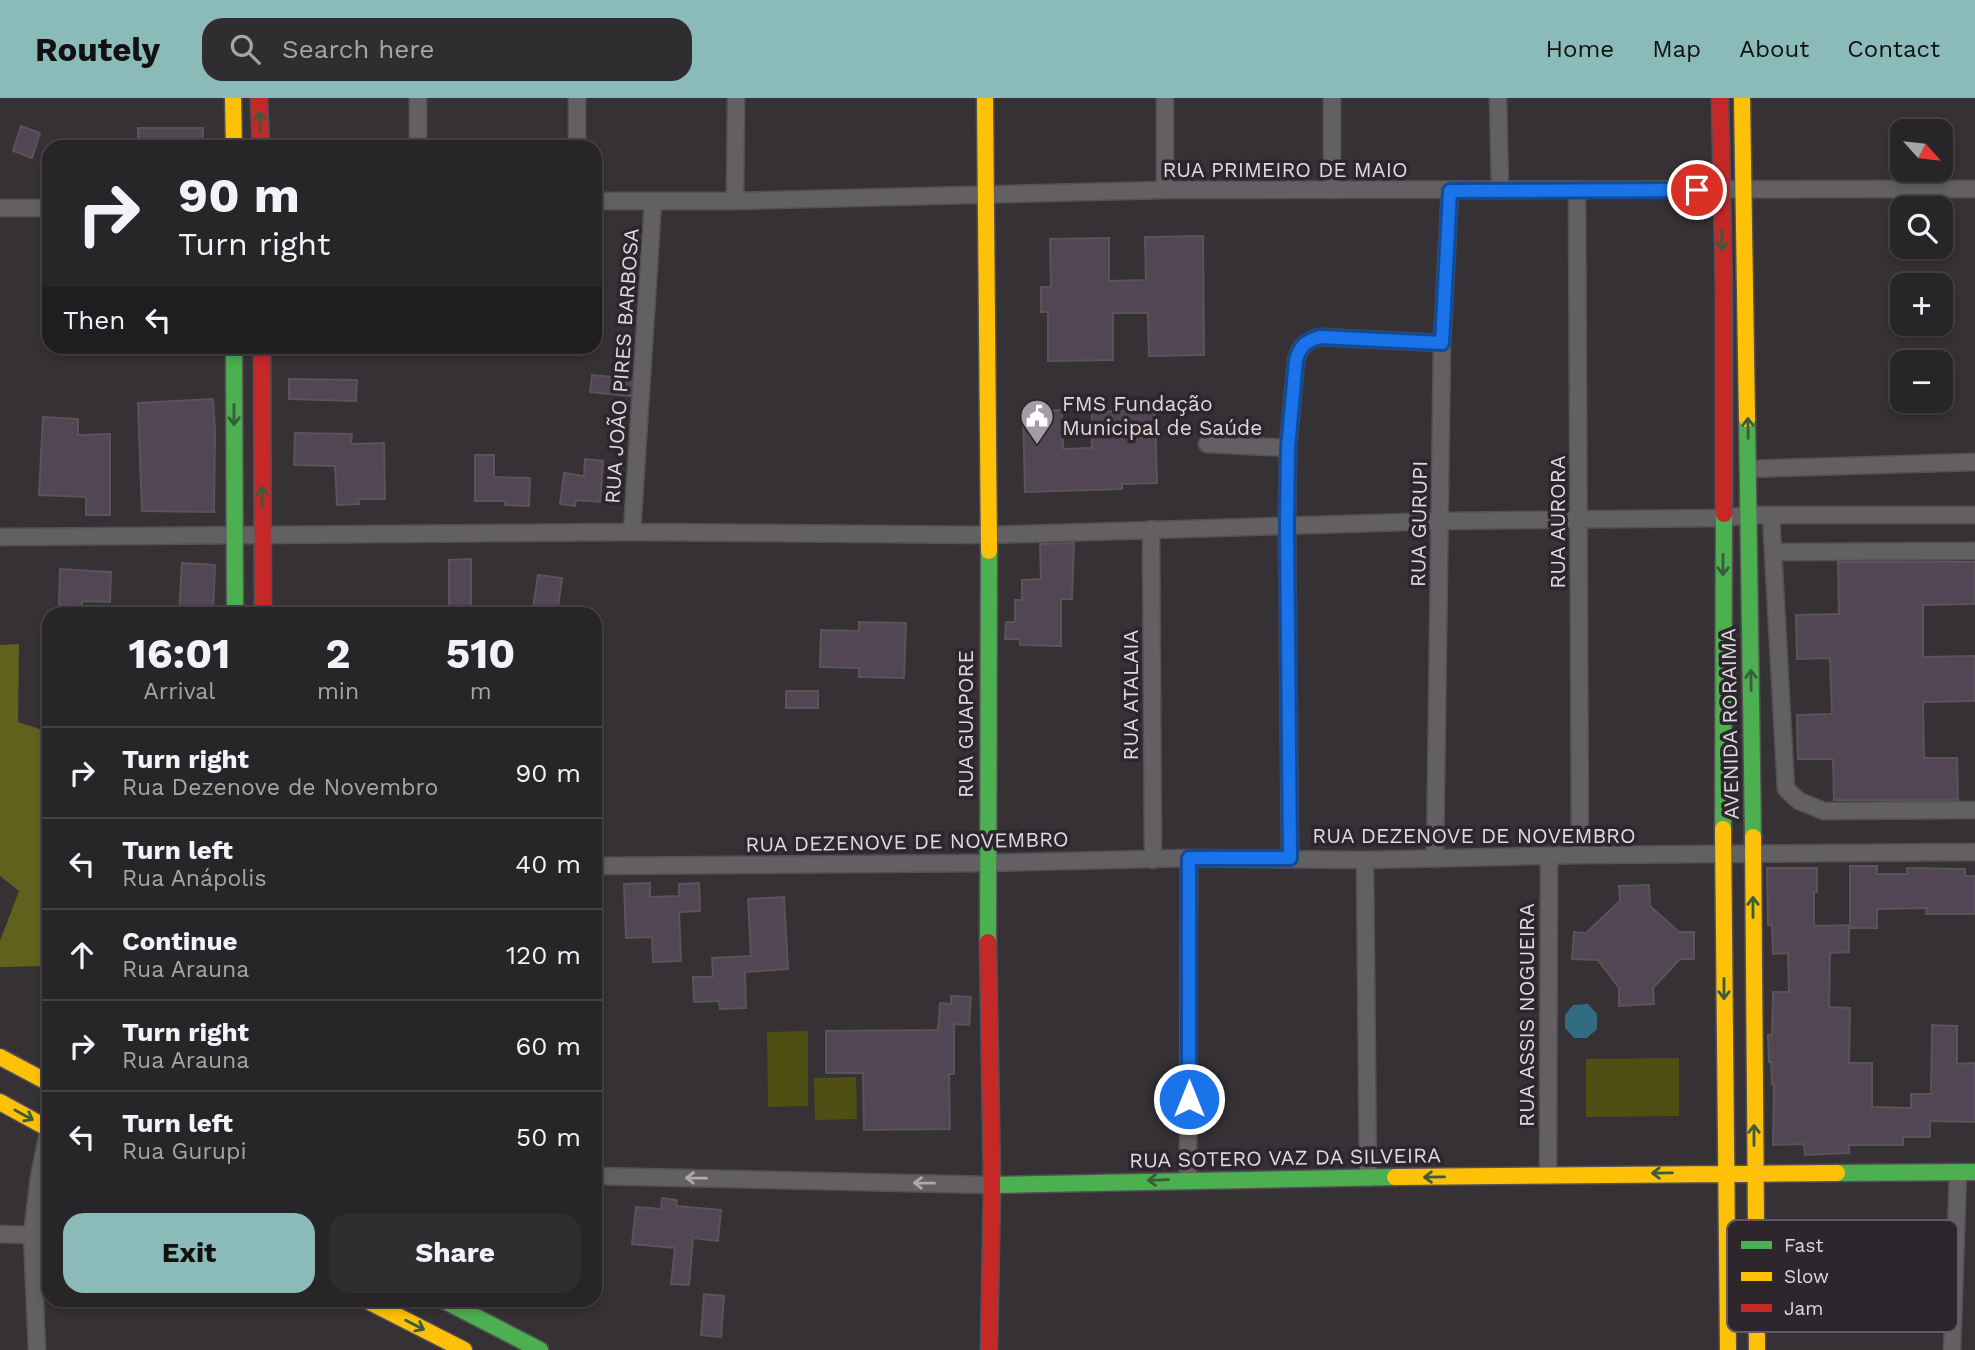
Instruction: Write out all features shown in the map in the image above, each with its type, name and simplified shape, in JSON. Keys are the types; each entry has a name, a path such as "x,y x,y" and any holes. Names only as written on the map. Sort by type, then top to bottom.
{"street":[{"path":"233,98 234,140"},
{"path":"259,98 261,140"},
{"path":"418,98 418,140"},
{"path":"577,98 577,140"},
{"path":"735,201 736,98"},
{"name":"RUA GUAPORE","path":"985,98 989,535 987,863 992,1185 989,1350"},
{"path":"1165,98 1166,190"},
{"path":"1332,98 1332,190"},
{"path":"1498,98 1500,191"},
{"name":"AVENIDA RORAIMA","path":"1720,98 1724,295 1723,855 1727,1261"},
{"name":"AVENIDA RORAIMA","path":"1742,98 1756,1220"},
{"name":"RUA AURORA","path":"1577,189 1580,855"},
{"name":"RUA PRIMEIRO DE MAIO","path":"602,201 735,201 1166,190 1975,189"},
{"name":"RUA GURUPI","path":"1435,859 1442,343 1450,191"},
{"name":"RUA JOÃO PIRES BARBOSA","path":"632,532 653,202"},
{"path":"0,208 42,208"},
{"path":"1724,295 1746,293"},
{"path":"1290,858 1287,525 1288,448 1296,360 1300,348 1309,340 1320,337 1442,343"},
{"path":"234,354 235,607"},
{"path":"262,354 263,607"},
{"path":"1207,444 1288,448"},
{"path":"1748,469 1975,462"},
{"path":"0,537 632,532 989,535 1440,521 1723,518 1749,515 1975,515"},
{"path":"1771,515 1786,789 1799,801 1824,811 1975,810"},
{"name":"RUA ATALAIA","path":"1151,529 1153,860"},
{"path":"1774,552 1975,551"},
{"name":"RUA DEZENOVE DE NOVEMBRO","path":"602,866 1975,852"},
{"name":"RUA ASSIS NOGUEIRA","path":"1548,1174 1549,856"},
{"path":"1188,1179 1189,858"},
{"path":"1365,860 1368,1178"},
{"path":"0,1057 42,1079"},
{"path":"0,1102 42,1124"},
{"path":"37,1350 32,1235 42,1162"},
{"path":"1958,1279 1967,1172"},
{"name":"RUA SOTERO VAZ DA SILVEIRA","path":"602,1176 992,1185 1188,1179 1548,1174 1967,1172"},
{"path":"0,1234 32,1235"},
{"path":"380,1307 464,1350"},
{"path":"457,1307 540,1350"},
{"name":"AVENIDA RORAIMA","path":"1728,1332 1728,1350"},
{"name":"AVENIDA RORAIMA","path":"1757,1332 1757,1350"},
{"path":"1952,1350 1954,1332"}],"shaded area":[{"path":"19,644 18,722 42,730 42,966 0,967 0,941 19,891 0,876 0,645"},
{"path":"808,1031 808,1106 768,1107 767,1032"},
{"path":"1679,1058 1679,1116 1586,1117 1586,1059"},
{"path":"856,1077 857,1119 815,1120 814,1078"}],"water":[{"path":"1588,1004 1597,1014 1597,1029 1587,1038 1574,1038 1565,1028 1565,1015 1573,1005"}],"building":[{"path":"21,126 40,133 32,158 13,151"},
{"path":"138,128 203,128 203,140 138,140"},
{"path":"1203,236 1204,355 1149,356 1148,313 1113,313 1113,360 1048,361 1048,312 1041,312 1041,287 1051,287 1050,239 1109,238 1109,281 1146,280 1145,237"},
{"path":"592,375 631,379 630,396 590,392"},
{"path":"289,379 357,380 356,401 289,399"},
{"path":"213,399 214,512 142,511 138,403"},
{"path":"1062,410 1063,449 1092,448 1092,412 1155,410 1157,483 1122,484 1122,489 1025,492 1023,411"},
{"path":"43,417 78,419 78,435 110,434 110,515 86,515 86,497 39,495"},
{"path":"295,433 352,434 351,444 384,443 385,499 358,499 359,504 337,505 335,466 294,465"},
{"path":"475,455 494,455 494,477 530,478 529,506 505,505 506,501 475,501"},
{"path":"585,459 603,461 600,502 576,500 575,506 560,504 564,473 584,476"},
{"path":"1074,543 1072,599 1061,599 1061,646 1020,645 1020,639 1005,639 1006,622 1015,622 1015,600 1022,600 1022,580 1041,579 1040,544"},
{"path":"471,559 471,607 449,607 449,560"},
{"path":"1838,562 1975,562 1975,604 1923,605 1923,657 1975,656 1975,701 1923,702 1924,758 1957,758 1958,800 1834,800 1833,759 1798,759 1797,715 1832,714 1830,658 1797,659 1796,615 1839,614"},
{"path":"182,563 215,565 213,607 179,607"},
{"path":"60,569 111,572 110,602 82,601 82,606 59,605"},
{"path":"538,575 562,578 558,607 533,607"},
{"path":"859,622 906,623 904,678 859,677 859,668 820,667 821,630 859,631"},
{"path":"786,691 818,691 818,708 786,708"},
{"path":"1850,866 1877,866 1877,874 1907,874 1907,868 1965,869 1965,876 1975,876 1975,914 1926,914 1927,908 1877,909 1877,928 1850,928"},
{"path":"1767,868 1817,868 1814,926 1849,925 1849,952 1830,953 1829,1007 1850,1008 1849,1063 1872,1063 1872,1107 1911,1108 1911,1094 1931,1094 1932,1025 1957,1026 1957,1064 1975,1063 1975,1122 1930,1121 1930,1137 1903,1137 1903,1145 1849,1145 1849,1153 1805,1155 1804,1144 1773,1145 1774,1084 1769,1062 1768,1035 1772,1035 1773,992 1789,992 1788,953 1773,954 1772,925 1768,925"},
{"path":"650,883 650,897 679,896 679,884 699,883 700,911 679,912 681,961 653,962 652,937 626,938 624,884"},
{"path":"1649,885 1650,906 1679,932 1694,932 1694,959 1680,959 1653,988 1654,1004 1619,1006 1619,988 1598,960 1572,959 1574,932 1586,933 1620,901 1619,886"},
{"path":"784,897 788,969 745,972 746,1008 720,1009 719,1001 694,1002 693,977 713,977 712,958 751,956 748,899"},
{"path":"951,996 971,997 969,1025 954,1024 954,1074 949,1074 950,1129 864,1130 863,1073 826,1073 826,1031 938,1030 940,1003 951,1004"},
{"path":"662,1198 677,1200 676,1206 721,1210 718,1241 693,1238 689,1285 671,1284 675,1248 632,1244 636,1207 661,1209"},
{"path":"704,1294 724,1296 721,1337 701,1335"}],"traffic: fast":[{"path":"234,354 235,607"},
{"path":"1747,419 1753,837"},
{"path":"1723,829 1724,514"},
{"path":"988,942 989,551"},
{"path":"1837,1173 1975,1172"},
{"path":"992,1185 1395,1177"},
{"path":"457,1307 540,1350"}],"traffic: slow":[{"path":"233,98 234,140"},
{"path":"985,98 989,551"},
{"path":"1742,98 1747,419"},
{"path":"1723,829 1727,1246"},
{"path":"1753,837 1756,1220"},
{"path":"0,1057 42,1079"},
{"path":"0,1102 42,1125"},
{"path":"1395,1177 1837,1173"},
{"path":"380,1307 464,1350"},
{"path":"1728,1332 1728,1350"},
{"path":"1757,1332 1757,1350"}],"traffic: jam":[{"path":"259,98 261,140"},
{"path":"1720,98 1724,295 1724,514"},
{"path":"262,354 263,607"},
{"path":"988,942 992,1185 989,1350"}],"place":[{"name":"FMS Fundação Municipal de Saúde","path":"1037,446"}],"route":[{"path":"1189,1099 1189,858 1290,858 1288,448 1296,360 1300,348 1309,340 1320,337 1442,343 1450,191 1697,190"}]}
